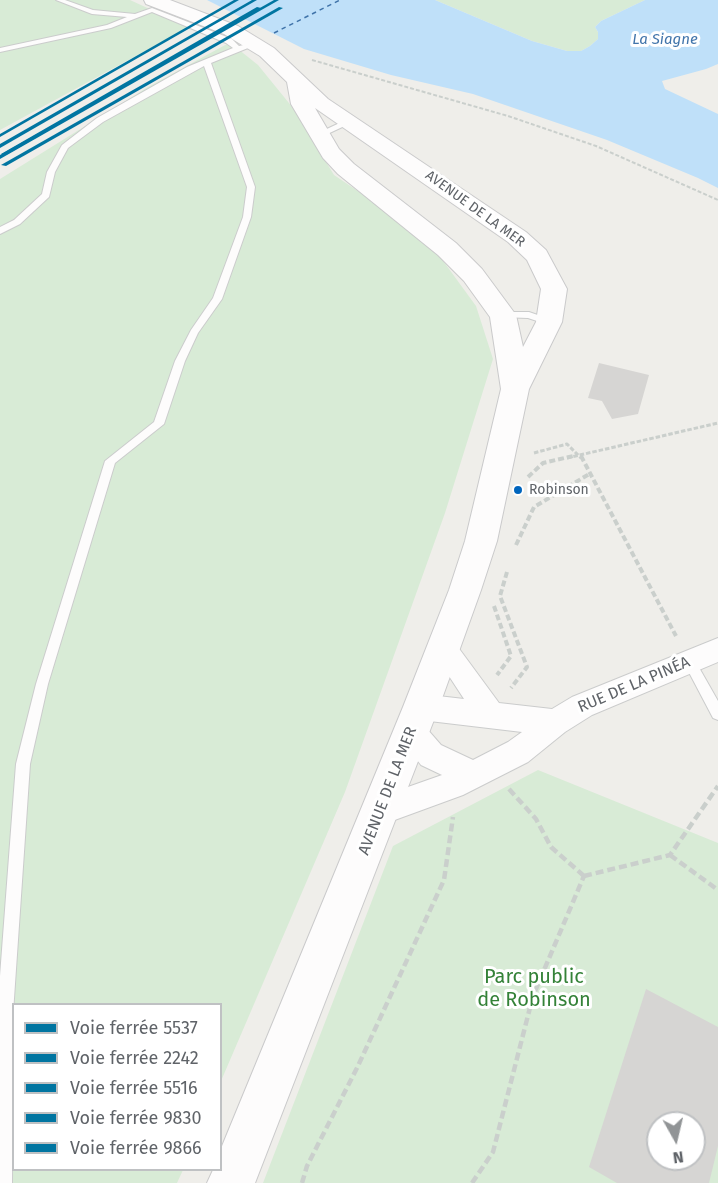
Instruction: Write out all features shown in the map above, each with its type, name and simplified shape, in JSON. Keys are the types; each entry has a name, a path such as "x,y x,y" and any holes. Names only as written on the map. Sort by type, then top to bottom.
{"main road":[{"name":"AVENUE DE LA MER","path":"153,0 211,21 246,46 267,52 302,68 321,103 517,237 537,256 554,290 549,322 515,389 481,541 443,647 381,810 231,1183"},
{"name":"AVENUE DE LA MER","path":"302,68 302,104 318,135 346,169 447,249 473,274 503,315 507,328 515,389"}],"street":[{"path":"443,647 491,715"},
{"name":"RUE DE LA PINÉA","path":"381,810 453,785 518,752 555,723 582,706 718,650"},
{"path":"480,770 431,755 416,719 491,715 555,723"}],"lane":[{"path":"59,0 92,12 138,16"},
{"path":"0,50 110,27 152,10 246,46"},
{"path":"0,231 17,222 46,195 51,172 65,147 100,120 190,69 246,46"},
{"path":"3,1183 5,1013 23,764 42,684 110,461 159,424 180,361 194,332 217,299 247,218 251,187 207,63"},
{"path":"318,135 349,122"},
{"path":"503,315 529,315 549,322"},
{"path":"689,661 718,714"}],"path":[{"path":"302,68 508,116 596,147 718,200"},
{"path":"524,482 543,463 718,423"},
{"path":"530,453 567,444 580,455 689,661"},
{"path":"513,553 534,507 591,474"},
{"path":"491,715 527,668 500,596 510,564"},
{"path":"480,770 536,819 551,847 584,876"},
{"path":"584,876 670,855 718,786"},
{"path":"302,1183 307,1166 357,1068 444,879 453,815"},
{"path":"670,855 718,890"},
{"path":"472,1183 493,1152 533,996 584,876"}],"green space":[{"path":"0,0 130,0 189,27 0,130"},
{"path":"435,0 645,0 601,21 595,27 598,39 590,46 581,51 567,51 532,41"},
{"path":"227,44 238,49 258,65 293,108 334,175 386,210 441,258 476,306 493,359 445,513 345,792 222,1079 222,1003 12,1003 12,1171 183,1171 177,1183 0,1183 0,179 148,87"},
{"name":"Parc public de Robinson","path":"538,770 718,843 718,1183 263,1183 393,846"}],"water":[{"name":"La Siagne","path":"207,0 435,0 532,41 567,51 581,51 598,39 595,27 601,21 645,0 718,0 718,64 662,81 665,89 718,114 718,188 607,140 473,94 391,75 304,49"}],"building":[{"path":"599,363 649,375 638,414 612,419 602,401 588,398"},
{"path":"646,989 718,1027 718,1146 709,1183 617,1183 589,1167"}],"ferry route":[{"path":"274,33 340,0"}],"rail line":[{"name":"9866","path":"0,136 237,0"},
{"name":"2242","path":"0,146 255,0"},
{"name":"5537","path":"0,157 277,0"},
{"name":"5516","path":"4,154 259,8"},
{"name":"9830","path":"4,165 281,8"}],"place":[{"name":"Robinson","path":"518,490"}]}
